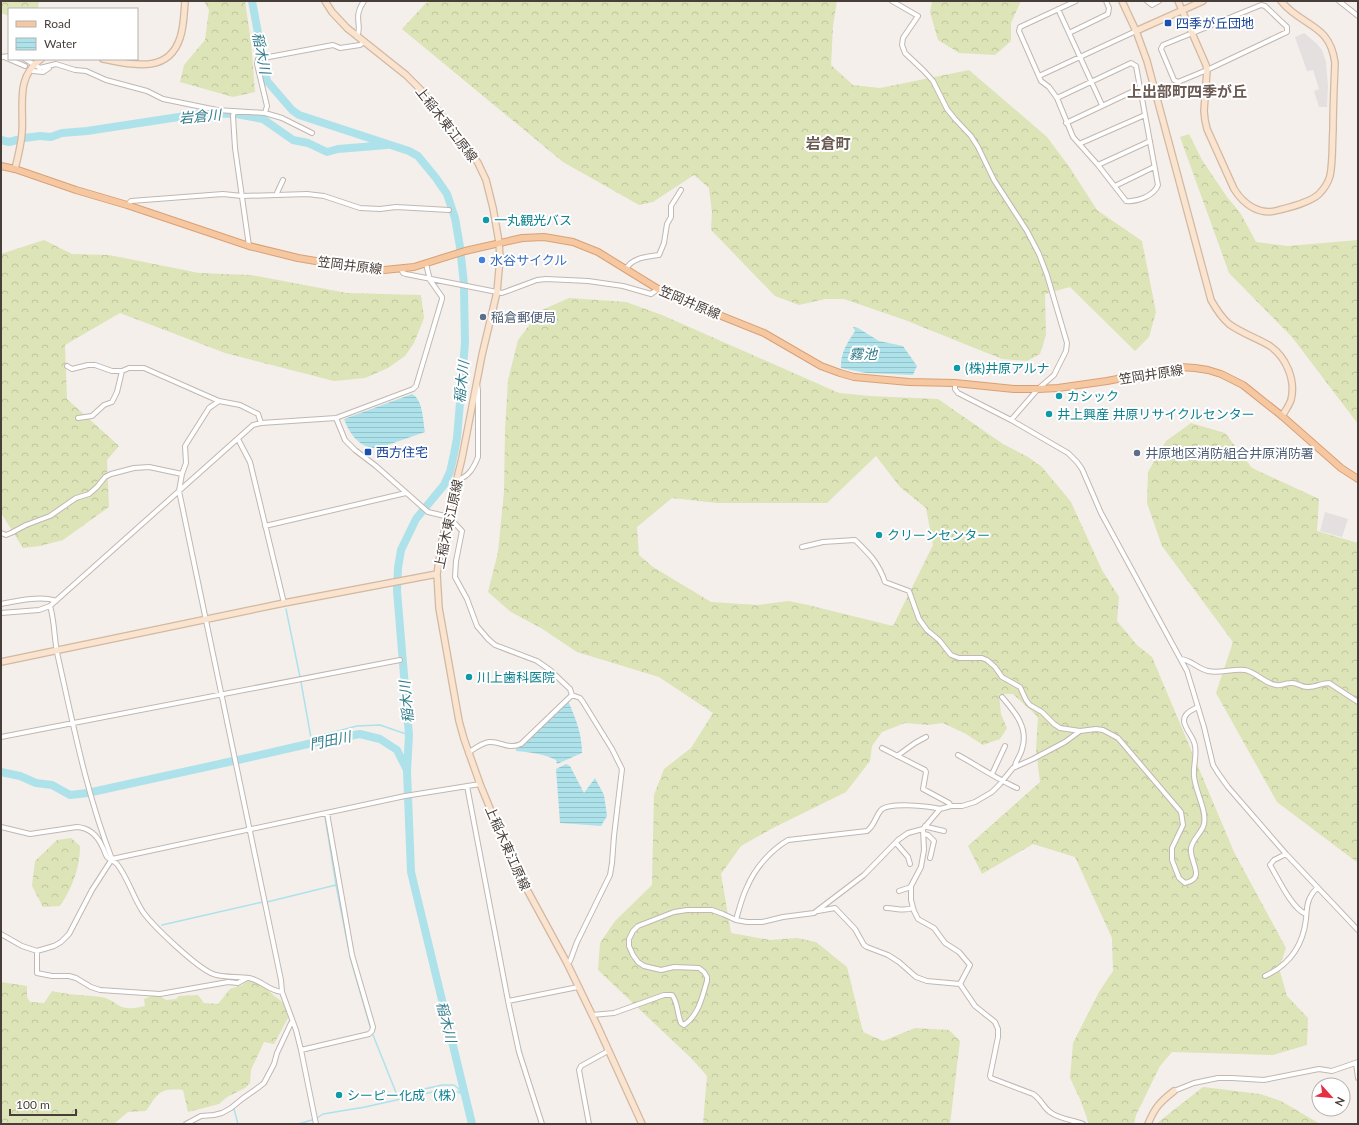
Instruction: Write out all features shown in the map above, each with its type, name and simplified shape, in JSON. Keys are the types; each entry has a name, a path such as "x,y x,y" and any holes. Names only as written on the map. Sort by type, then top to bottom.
{"main road":[{"name":"笠岡井原線","path":"1,166 15,169 76,190 127,205 249,246 298,258 363,269 401,269 426,264 499,242 530,237 544,237 572,242 598,252 658,289 695,306 764,333 821,366 840,373 870,379 955,383 1014,389 1038,389 1058,388 1100,382 1180,367 1195,368 1221,374 1243,386 1282,416 1329,458 1358,479"}],"street":[{"path":"109,60 137,65 148,65 159,62 169,56 181,37 185,1"},
{"name":"上稲木東江原線","path":"325,1 338,19 357,37 406,74 421,90 468,148 486,180 499,242 500,270 497,292 476,382 457,480 442,541 437,574 439,608 459,721 468,753 480,784 512,862 567,963 642,1124"},
{"path":"357,37 359,31 357,16 358,10 364,1"},
{"path":"892,1 918,16 903,38 902,45 905,53 933,81 947,108 971,136 978,147 994,180 1027,231 1039,254 1052,289 1067,343 1066,351 1054,374 1010,420"},
{"path":"1057,98 1131,63 1136,66 1158,185 1156,191 1134,201 1126,200 1073,137 1057,98 1049,87 1041,81 1019,31 1020,27 1076,1"},
{"path":"1069,33 1108,14 1109,8 1106,1"},
{"path":"1122,1 1136,31 1147,61 1211,300 1217,311 1224,319 1235,327 1272,347 1284,361 1291,377 1292,393 1290,401 1282,416"},
{"path":"1147,1 1152,4 1159,1"},
{"path":"1178,1 1203,55 1208,70 1204,111 1205,120 1219,156 1238,196 1245,204 1253,208 1269,212 1291,207 1319,194 1328,181 1332,164 1334,54 1329,42 1319,30 1290,10 1281,1"},
{"path":"1039,76 1203,1"},
{"path":"1339,1 1358,16"},
{"path":"1261,5 1266,6 1287,27 1287,32 1208,70 1178,82 1174,80 1160,49 1163,45 1192,33 1261,5"},
{"path":"1058,9 1102,105"},
{"path":"265,113 267,106 257,64 258,59 333,45 340,48 360,45 364,42"},
{"path":"10,60 25,66"},
{"path":"27,60 40,68 56,64 63,67"},
{"path":"15,169 21,146 24,79 29,70 40,60"},
{"path":"33,71 39,72 55,66 86,71 106,80 146,91 163,99 234,113 265,113 282,118 312,133"},
{"path":"1066,122 1140,88"},
{"path":"234,113 235,148 249,246"},
{"path":"1079,144 1145,115"},
{"path":"1098,165 1150,141"},
{"path":"1115,186 1154,167"},
{"path":"276,195 283,180"},
{"path":"626,269 629,264 641,257 659,255 664,243 667,224 671,217 671,206 681,190"},
{"path":"127,205 131,201 171,197 223,194 242,196 307,194 324,196 360,208 380,209 396,207 449,210"},
{"path":"1,614 39,610 50,606 254,425 261,423 336,418 413,389 416,386 442,299 430,280 426,264"},
{"path":"401,269 402,272 406,274 430,280 503,293 537,280 546,279 623,286 651,294 658,289"},
{"path":"67,366 72,369 95,365 112,371 122,371 129,368 144,368 219,401 240,405 258,414 261,423"},
{"path":"78,418 92,416 104,405 112,402 117,392 122,371"},
{"path":"457,480 462,479 469,474 475,466 478,457 478,390 476,382"},
{"path":"955,383 958,393 1068,453 1077,462 1082,469 1101,513 1187,671 1213,765 1228,787 1286,854 1358,930"},
{"path":"219,401 209,408 185,446 186,463 182,474 179,491 207,619 281,980 282,992 301,1050 316,1124"},
{"path":"336,418 348,444 376,466 421,507 428,512 448,517 462,531 456,561 456,577 467,599 477,626 488,639 495,645 537,661 550,670 570,689 572,695"},
{"path":"238,439 250,462 284,603"},
{"path":"1,533 6,535 26,525 50,516 76,498 89,494 105,477 111,474 134,468 149,467 182,474"},
{"path":"265,526 406,493"},
{"path":"802,547 824,542 855,540 873,558 881,571 885,582 909,591 919,619 927,630 939,640 951,655 958,658 982,658 987,660 995,666 1002,677 1020,687 1030,705 1042,712 1060,728 1080,731 1096,729 1103,730 1118,738 1181,812 1183,825 1172,848 1172,860 1179,878 1185,883 1192,881 1196,877 1196,871 1191,857 1191,848 1204,824 1204,815 1194,776 1196,747 1184,721 1185,716 1198,707"},
{"path":"1,662 284,603 404,579 437,574"},
{"path":"1,604 48,598 56,601"},
{"path":"50,606 56,650 73,724 101,828 112,859"},
{"path":"1180,659 1185,659 1210,672 1247,670 1275,685 1290,683 1310,687 1329,683 1358,702"},
{"path":"1,738 400,660"},
{"path":"468,753 480,745 488,742 509,746 521,744 572,695"},
{"path":"567,963 570,961 577,942 610,875 622,769 612,749 585,705 580,698 572,695"},
{"path":"1002,697 1013,710 1023,728 1023,748 1016,766"},
{"path":"818,911 864,876 896,843 908,833 924,827 940,810 952,806 962,806 975,802 992,792 1016,766 1040,756 1065,742 1080,731"},
{"path":"897,756 926,737"},
{"path":"992,774 1005,746"},
{"path":"882,748 925,770 926,772 922,787 923,790 952,806"},
{"path":"958,755 1002,781 1017,788"},
{"path":"1,934 22,946 37,951 54,946 61,942 69,934 92,890 112,859 414,794 480,784"},
{"path":"467,786 519,1052 542,1124"},
{"path":"736,920 746,888 752,876 778,846 788,840 867,831 872,827 881,810 886,807 918,805 940,810"},
{"path":"301,1050 369,1034 373,1027 352,955 327,813"},
{"path":"1,827 30,834 84,827 96,835 106,855 118,865 143,911 154,924 193,960 213,974 249,978 282,992"},
{"path":"924,827 944,831"},
{"path":"924,827 924,850 921,867 911,887 911,900 918,919 934,928 945,943 959,952 970,965 960,984"},
{"path":"924,834 928,835 934,841 930,858"},
{"path":"896,843 908,857 910,864"},
{"path":"1286,854 1274,860 1270,865 1294,905 1306,914"},
{"path":"899,891 911,887"},
{"path":"1265,976 1280,968 1295,952 1304,929 1306,907 1309,897 1317,888"},
{"path":"592,1015 614,1013 664,994 672,995 675,999 681,1023 684,1025 688,1023 697,1012 707,981 707,976 699,968 674,967 661,970 644,966 638,962 633,956 629,946 629,939 633,931 638,926 674,912 687,910 712,910 736,920 762,922 835,908 855,929 867,947 888,955 899,962 916,977 927,980 960,984 975,1006 995,1022 998,1030 998,1037 990,1076 991,1078 1039,1097 1046,1109 1052,1114 1083,1124"},
{"path":"886,908 900,911 913,908"},
{"path":"37,951 37,973 52,976 70,976 100,990 160,994 228,982 238,983 247,978"},
{"path":"508,1001 578,987"},
{"path":"186,1124 201,1116 214,1116 222,1113 231,1108 242,1098 259,1088 274,1064 277,1053 293,1022"},
{"path":"589,1124 579,1070 581,1066 608,1050"},
{"path":"1148,1124 1154,1109 1164,1099 1174,1091 1194,1083 1218,1078 1264,1080 1319,1068 1332,1071 1357,1063 1358,1078"}],"green space":[{"path":"1,1 39,1 38,8 8,8 8,16 1,13"},
{"path":"204,1 245,1 251,42 255,92 233,97 180,82 184,65 205,40 209,10"},
{"path":"430,1 837,1 833,26 831,65 853,85 880,88 969,70 1047,137 1070,168 1097,210 1142,241 1156,312 1149,337 1135,351 1070,287 1045,294 1046,335 1040,354 1027,361 1002,359 905,320 844,299 825,299 799,305 775,296 711,230 712,212 709,188 694,175 653,202 639,205 563,162 402,29 425,4"},
{"path":"932,1 1021,1 1011,23 1011,41 995,55 959,53 938,40 930,12"},
{"path":"1189,134 1202,160 1227,197 1241,214 1256,242 1288,246 1358,240 1358,424 1292,337 1229,273 1180,137"},
{"path":"44,240 72,254 109,255 199,273 251,275 347,293 421,295 424,318 414,343 405,356 388,368 365,378 334,381 225,353 120,313 65,345 67,399 119,446 107,460 109,507 63,540 40,546 23,548 1,513 1,254"},
{"path":"569,298 626,302 662,315 839,393 938,399 1003,444 1028,457 1042,467 1071,502 1102,570 1119,597 1117,621 1137,645 1152,657 1234,852 1286,948 1279,968 1287,996 1308,1018 1307,1045 1273,1055 1172,1052 1160,1066 1136,1115 1134,1124 1089,1124 1080,1099 1070,1078 1073,1043 1099,992 1113,971 1112,938 1075,857 1033,844 982,874 968,846 1040,782 1036,750 1038,717 1013,694 999,694 1001,714 1007,728 1000,739 983,745 966,734 943,723 928,725 905,723 882,732 872,746 870,761 846,792 773,828 741,846 721,874 731,933 770,940 797,938 816,942 847,967 863,1032 883,1041 915,1028 949,1030 960,1041 950,1124 703,1124 707,1076 692,1059 598,970 600,943 615,921 652,885 654,795 664,769 691,748 713,713 659,677 577,652 541,628 511,612 488,592 498,552 504,492 505,429 508,380 518,340 540,311","holes":["876,456 900,487 926,508 933,545 893,626 788,601 758,605 711,602 653,567 639,555 637,527 672,498 717,503 827,503"]},
{"path":"1191,423 1225,433 1252,468 1319,499 1317,531 1358,543 1358,863 1277,802 1216,693 1233,642 1162,546 1147,503 1148,472 1166,441"},
{"path":"71,838 80,846 79,862 72,885 60,906 43,907 32,886 35,861 57,840"},
{"path":"251,978 264,985 273,995 284,1003 288,1018 274,1044 264,1042 251,1070 250,1083 245,1088 227,1097 219,1104 188,1112 183,1090 169,1090 157,1095 146,1111 128,1112 115,1123 1,1124 1,982 27,986 27,997 30,1002 44,1003 52,991 103,997 121,1007 131,1008 145,1006 144,999 152,996 160,996 166,1000 176,999 179,996 198,995 204,1003 218,1004 230,989 242,985"},
{"path":"1203,1087 1260,1094 1281,1101 1320,1124 1156,1124"}],"shaded area":[{"path":"1304,33 1322,50 1326,62 1328,86 1327,107 1319,107 1314,91 1319,89 1313,70 1307,71 1295,37"},
{"path":"1325,512 1348,519 1342,537 1320,531"}],"water":[{"name":"霧池","path":"853,327 858,328 879,341 903,346 917,366 913,375 866,373 841,368 843,353 855,331"},
{"path":"412,394 416,397 420,405 425,432 379,448 372,448 357,440 349,430 344,419"},
{"path":"568,701 578,727 582,753 557,764 556,760 547,756 516,751 516,749"},
{"path":"566,764 570,766 584,793 595,778 604,795 607,816 601,826 560,823 556,769"}],"waterway":[{"name":"稲木川","path":"252,1 267,81 292,110 299,115 409,151 418,156 436,178 447,194 455,218 464,284"},
{"name":"岩倉川","path":"24,138 40,136 51,137 62,133 87,131 205,113 236,114 263,119 293,140 308,143 327,152 338,149 387,145"},
{"name":"岩倉川","path":"1,140 9,142 17,140"},
{"name":"稲木川","path":"464,289 465,343 457,438 454,454 450,472 444,485 416,519 401,550 398,568 397,591 409,735 407,771 411,872 472,1124"},
{"path":"286,609 300,677"},
{"path":"301,682 311,738 357,726 380,725 409,735"},
{"name":"門田川","path":"238,760 321,741 360,734 380,739 397,750 407,770"},
{"name":"門田川","path":"92,792 233,761"},
{"name":"門田川","path":"1,772 20,776 36,783 52,785 70,795 88,793"},
{"path":"325,817 349,951"},
{"path":"267,902 336,885"},
{"path":"162,925 263,902"},
{"path":"350,957 370,1026"},
{"path":"373,1035 397,1095 442,1085 454,1085 458,1088 466,1101"},
{"path":"317,1118 323,1114 365,1107 446,1089 461,1093"},
{"path":"234,1109 238,1124"},
{"path":"298,1124 312,1120"}],"place":[{"name":"四季が丘団地","path":"1168,23"},
{"name":"一丸観光バス","path":"486,220"},
{"name":"水谷サイクル","path":"482,260"},
{"name":"稲倉郵便局","path":"483,317"},
{"name":"(株)井原アルナ","path":"957,368"},
{"name":"カシック","path":"1059,396"},
{"name":"井上興産 井原リサイクルセンター","path":"1049,414"},
{"name":"西方住宅","path":"368,452"},
{"name":"井原地区消防組合井原消防署","path":"1137,453"},
{"name":"クリーンセンター","path":"879,535"},
{"name":"川上歯科医院","path":"469,677"},
{"name":"シーピー化成（株）","path":"339,1095"}],"district":[{"name":"上出部町四季が丘","path":"1187,91"},
{"name":"岩倉町","path":"828,143"}]}
